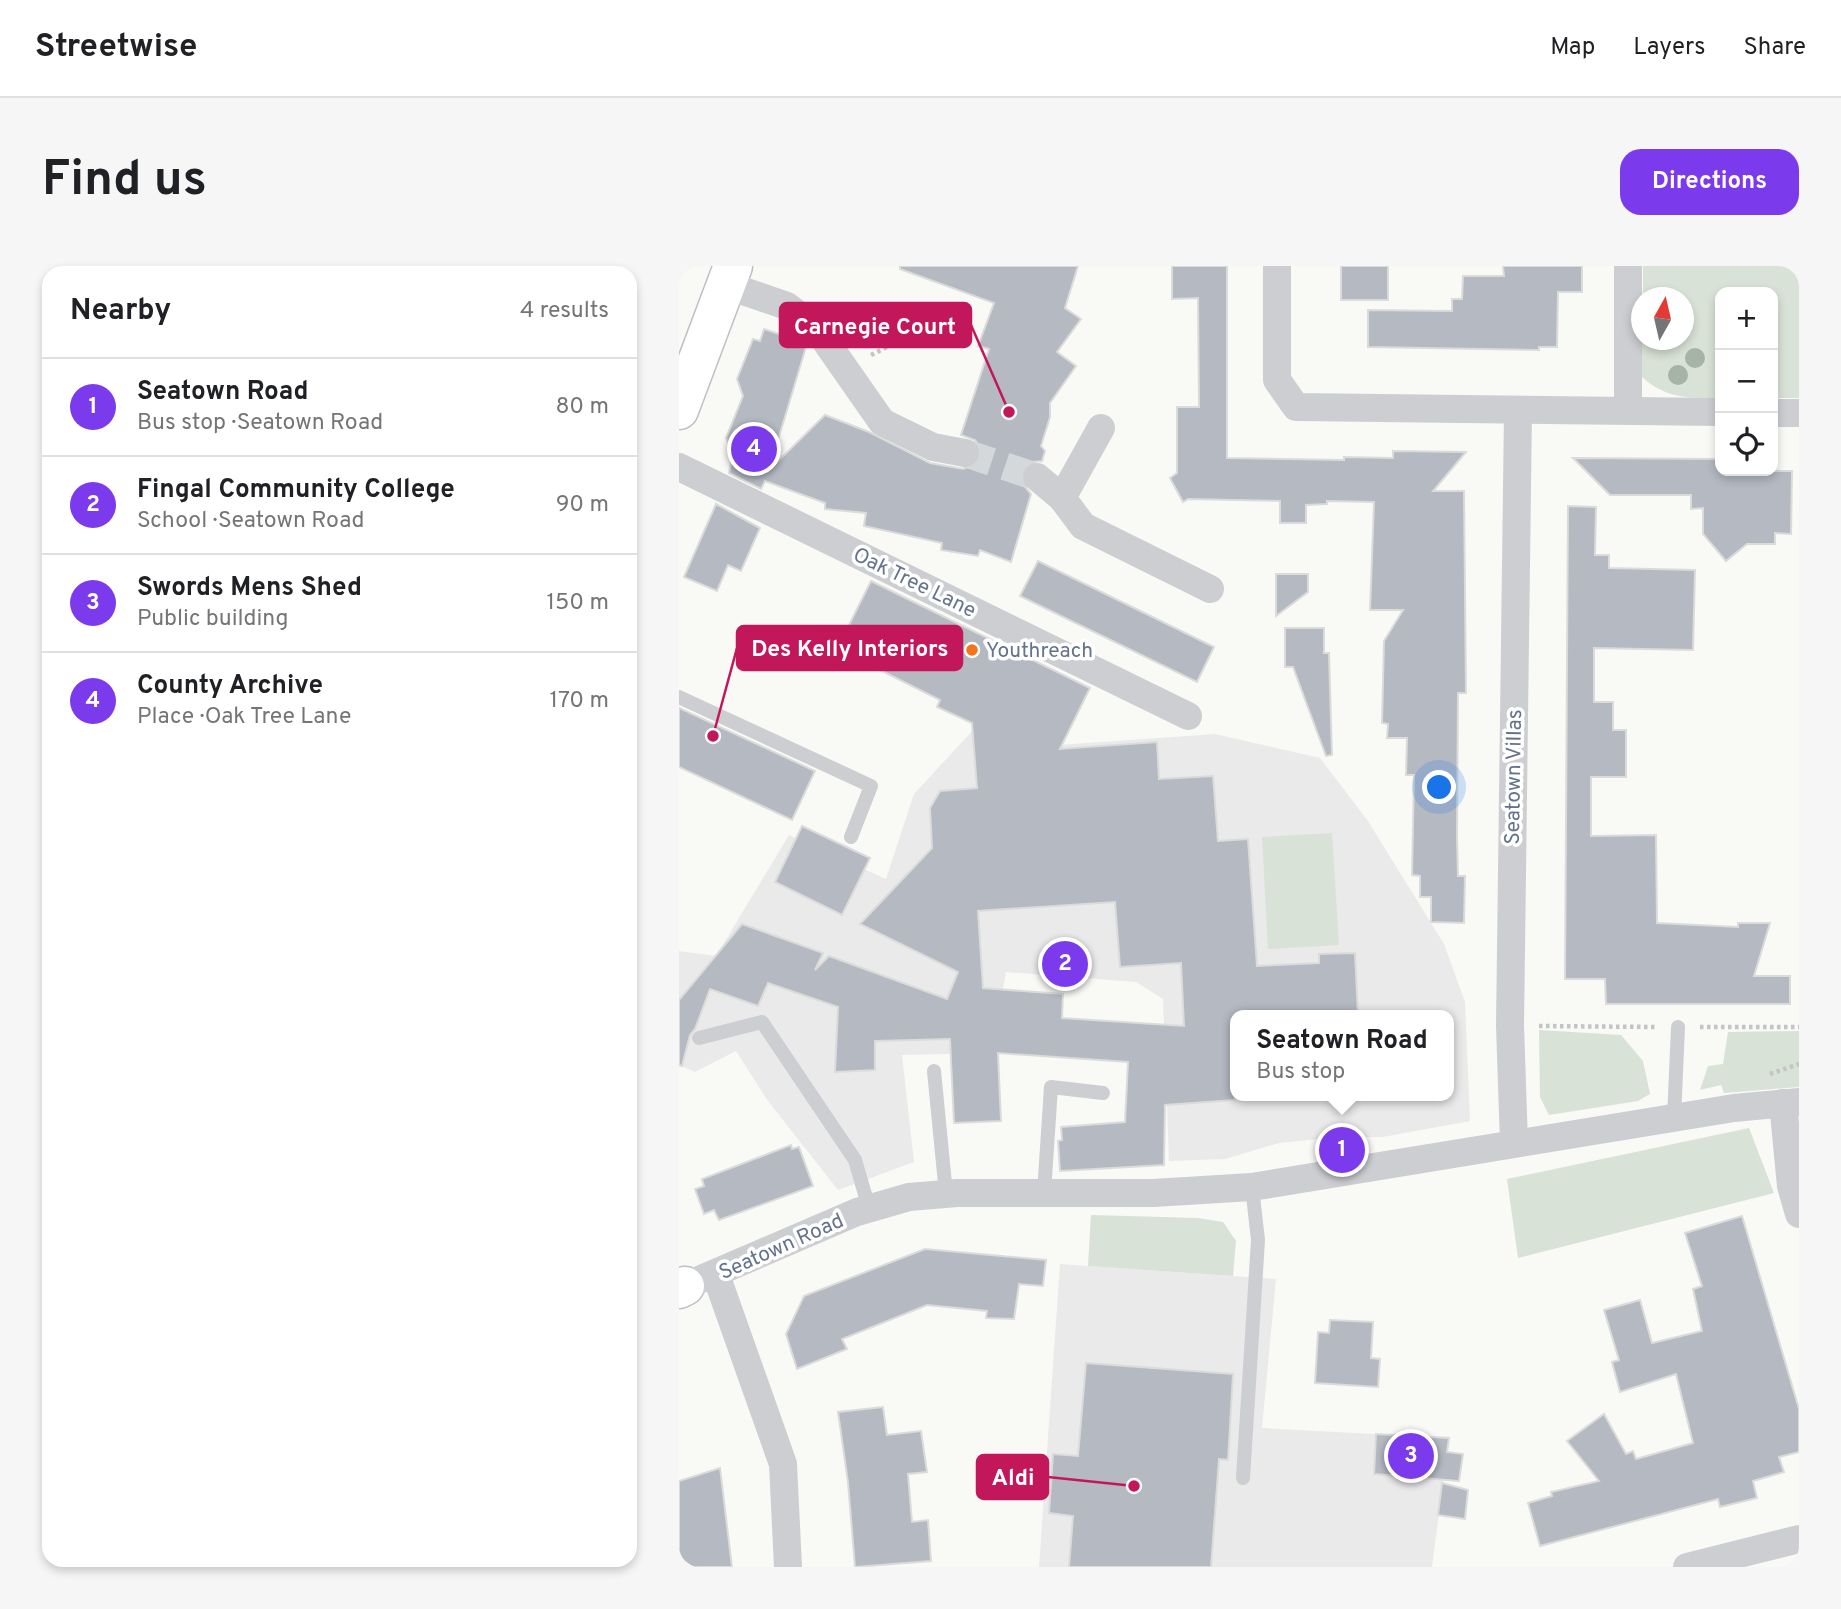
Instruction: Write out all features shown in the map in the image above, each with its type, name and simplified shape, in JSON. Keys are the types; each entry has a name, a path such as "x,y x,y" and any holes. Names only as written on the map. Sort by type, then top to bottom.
{"main road":[{"path":"679,410 729,276"}],"street":[{"path":"1277,266 1277,380 1296,407 1715,412"},
{"path":"1628,266 1628,410"},
{"path":"729,276 787,306 817,329 882,422 933,447 965,453"},
{"name":"Seatown Villas","path":"1514,1143 1510,1026 1518,411"},
{"path":"1778,413 1799,413"},
{"path":"1062,498 1101,428"},
{"name":"Oak Tree Lane","path":"679,467 1188,716"},
{"path":"1037,477 1062,498 1083,526 1210,589"},
{"path":"1791,1102 1791,1186 1799,1214"},
{"name":"Seatown Road","path":"693,1283 869,1208 909,1197 946,1194 1153,1193 1252,1187 1393,1166 1514,1143 1791,1102"},
{"path":"693,1283 783,1464 788,1567"},
{"path":"1687,1567 1799,1539"}],"lane":[{"path":"679,697 871,786 851,837"},
{"path":"699,1038 762,1022 855,1160 869,1208"},
{"path":"1674,1118 1678,1027"},
{"path":"934,1070 946,1194"},
{"path":"1044,1193 1051,1087 1103,1093"},
{"path":"1243,1478 1258,1240 1252,1187"}],"path":[{"path":"867,356 899,341"}],"shaded area":[{"path":"1643,266 1799,266 1799,398 1778,398 1778,287 1715,287 1715,398 1678,396 1660,390 1642,377 1642,350 1694,350 1694,287 1643,287"},
{"path":"974,729 1002,749 1215,734 1320,758 1368,821 1444,944 1465,1002 1470,1121 1383,1137 1338,1137 1279,1143 1225,1159 1169,1161 1163,999 1136,982 1006,972 991,1053 902,1055 914,1162 838,1190 768,1101 736,1051 695,1072 679,1065 679,951 716,956 789,835 886,879 914,794"},
{"path":"1332,833 1339,945 1268,949 1262,837"},
{"path":"1539,1030 1621,1035 1643,1061 1650,1094 1638,1101 1549,1115 1540,1097"},
{"path":"1799,1031 1799,1087 1724,1093 1721,1085 1700,1090 1708,1066 1723,1064 1728,1032"},
{"path":"1749,1128 1774,1193 1518,1258 1507,1179"},
{"path":"1091,1215 1198,1218 1223,1222 1236,1241 1233,1276 1088,1266"},
{"path":"1060,1264 1276,1279 1262,1428 1449,1438 1432,1567 1039,1567"}],"building":[{"path":"900,266 1078,266 1065,308 1081,319 1057,352 1076,366 1050,403 1050,417 1041,446 1045,451 1042,461 1031,462 1021,473 1022,483 1031,494 1011,562 980,550 978,556 941,550 942,543 864,526 866,513 825,509 825,503 765,481 761,489 729,473 733,454 726,438 743,396 737,379 753,339 760,341 764,329 801,341 800,345 806,347 769,470 825,415 869,432 930,463 963,469 978,463 980,447 975,440 961,435 989,349 978,346 994,303 900,269"},
{"path":"1172,266 1227,266 1227,458 1344,460 1344,457 1393,458 1393,451 1466,452 1433,491 1464,491 1466,693 1458,693 1457,837 1458,876 1465,876 1464,923 1431,922 1431,897 1420,897 1420,876 1412,875 1414,775 1406,775 1407,738 1387,738 1388,724 1382,723 1384,641 1403,610 1370,610 1374,502 1327,501 1327,504 1306,505 1306,523 1280,523 1280,501 1188,499 1183,502 1170,478 1177,473 1177,407 1199,407 1198,298 1172,299"},
{"path":"1341,266 1388,266 1388,300 1341,300"},
{"path":"1503,266 1582,266 1582,292 1558,292 1557,347 1539,347 1539,350 1368,347 1368,310 1452,311 1452,299 1462,299 1463,276 1504,276"},
{"path":"1573,458 1715,459 1715,476 1778,476 1778,471 1792,471 1791,534 1775,533 1775,544 1747,544 1726,561 1703,534 1703,508 1691,509 1691,495 1610,495"},
{"path":"716,504 760,528 741,571 728,565 717,591 684,577"},
{"path":"1568,506 1596,507 1595,555 1609,555 1609,568 1695,570 1693,650 1594,648 1594,702 1613,702 1613,730 1626,730 1626,777 1591,777 1591,836 1656,835 1657,923 1738,927 1738,923 1770,923 1754,976 1790,976 1790,1004 1606,1004 1605,979 1565,979"},
{"path":"1038,561 1214,647 1197,682 1020,596"},
{"path":"1276,574 1308,574 1308,592 1276,616"},
{"path":"871,581 1090,688 1060,749 1157,742 1159,779 1213,776 1218,841 1248,839 1257,966 1319,963 1319,954 1355,953 1358,1010 1230,1010 1230,1100 1165,1105 1164,1165 1060,1171 1058,1141 1062,1140 1061,1127 1125,1122 1128,1062 998,1053 1001,1121 954,1123 950,1039 875,1041 875,1070 835,1072 838,1007 768,983 758,1006 710,989 695,1029 690,1035 682,1066 679,1065 679,1000 742,924 823,953 815,970 829,956 947,999 958,972 860,924 932,848 930,808 940,791 977,788 972,723 937,707 940,700 872,666 881,649 846,631","holes":["1115,902 1120,967 1181,963 1184,1026 1062,1018 1063,994 983,988 978,911"]},
{"path":"1285,628 1324,628 1324,653 1329,653 1332,755 1326,756 1293,667 1285,667"},
{"path":"679,708 815,771 792,820 679,767"},
{"path":"802,826 870,858 842,915 775,882"},
{"path":"791,1145 792,1149 799,1147 813,1186 719,1220 714,1210 704,1214 695,1189 704,1186 702,1179"},
{"path":"1742,1216 1799,1409 1799,1452 1779,1457 1784,1472 1753,1481 1757,1498 1720,1507 1718,1499 1540,1546 1528,1503 1552,1496 1551,1492 1599,1481 1567,1441 1604,1414 1626,1454 1633,1451 1636,1459 1693,1443 1676,1374 1620,1392 1612,1362 1619,1360 1604,1310 1640,1300 1652,1343 1702,1331 1693,1289 1702,1286 1685,1233"},
{"path":"925,1249 1046,1260 1043,1286 1019,1284 1014,1319 986,1318 987,1311 927,1305 842,1339 847,1349 797,1369 786,1334 804,1296"},
{"path":"1330,1320 1373,1322 1371,1358 1380,1359 1378,1387 1315,1383 1318,1332 1329,1333"},
{"path":"1086,1363 1233,1374 1228,1460 1219,1459 1211,1567 1069,1567 1073,1516 1049,1513 1053,1454 1078,1456"},
{"path":"883,1407 887,1435 921,1431 927,1472 908,1474 912,1522 928,1520 931,1561 855,1567 848,1482 838,1412"},
{"path":"1376,1434 1449,1438 1447,1452 1463,1454 1459,1481 1374,1474"},
{"path":"720,1468 732,1567 679,1567 679,1481"},
{"path":"1442,1483 1468,1490 1465,1519 1438,1515"}],"tunnel":[{"path":"965,453 1037,477"}],"place":[{"name":"Carnegie Court","path":"1009,412"},
{"name":"County Archive","path":"754,449"},
{"name":"Youthreach","path":"972,650"},
{"name":"Des Kelly Interiors","path":"713,736"},
{"name":"Fingal Community College","path":"1065,964"},
{"name":"Seatown Road","path":"1342,1150"},
{"name":"Swords Mens Shed","path":"1411,1456"},
{"name":"Aldi","path":"1134,1486"}]}
